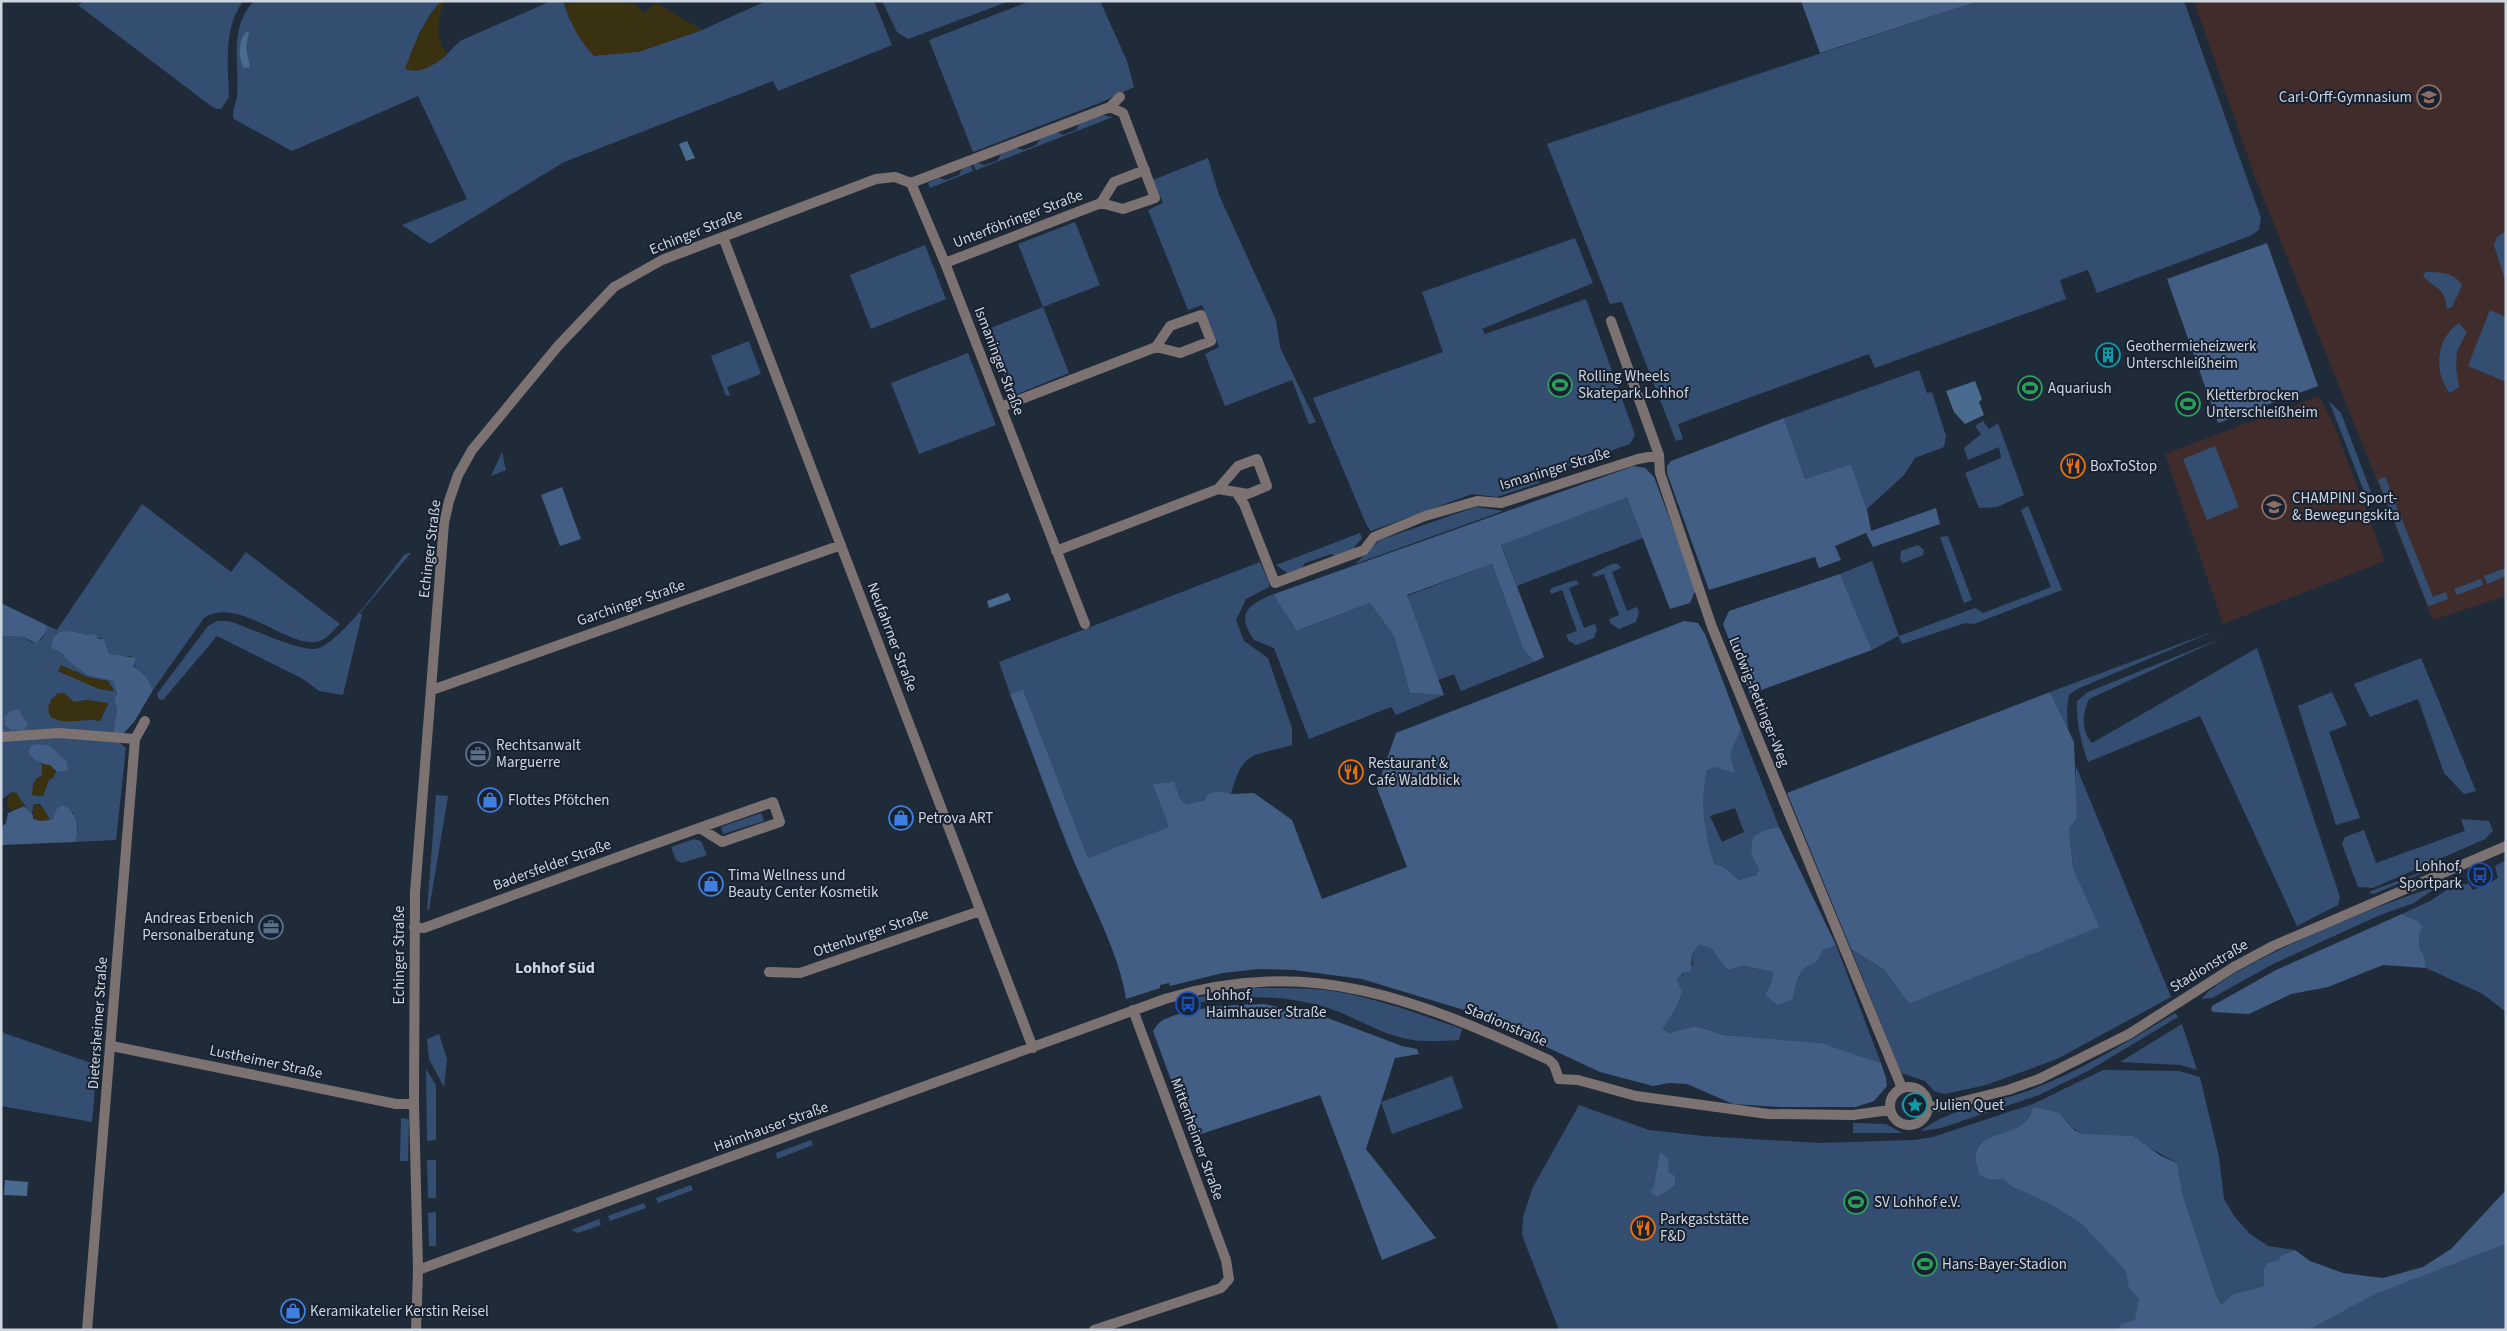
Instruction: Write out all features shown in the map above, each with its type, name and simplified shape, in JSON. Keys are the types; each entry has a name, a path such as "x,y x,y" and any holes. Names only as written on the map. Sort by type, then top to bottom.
{"street":[{"path":"911,183 1110,107 1120,96"},
{"name":"Unterföhringer Straße","path":"946,263 1101,203 1123,209 1155,198 1123,113 1110,107"},
{"name":"Unterföhringer Straße","path":"1101,203 1114,182 1145,170"},
{"name":"Echinger Straße","path":"416,1330 418,1270 414,1104 415,894 444,523 455,484 472,450 552,352 614,287 662,260 876,179 895,178 911,183"},
{"name":"Ismaninger Straße","path":"911,183 946,263 1085,624"},
{"name":"Neufahrner Straße","path":"723,237 1033,1048"},
{"path":"1001,406 1156,347 1180,353 1211,341 1201,315 1170,326 1156,347"},
{"name":"Ludwig-Pettinger-Weg","path":"1611,321 1659,455 1660,473 1712,627 1902,1088"},
{"name":"Ismaninger Straße","path":"1236,492 1244,504 1275,582 1364,550 1374,537 1425,516 1476,501 1501,503 1638,459 1659,455"},
{"path":"1056,551 1218,489 1238,466 1257,459 1267,486 1248,494 1218,489"},
{"name":"Garchinger Straße","path":"432,690 841,545"},
{"name":"Dietersheimer Straße","path":"87,1330 112,1046 135,739 145,721"},
{"path":"1,737 58,733 135,739"},
{"name":"Badersfelder Straße","path":"414,927 424,928 700,828 773,802 780,822 722,842 700,828"},
{"name":"Stadionstraße","path":"1928,1107 1944,1106 2008,1090 2047,1075 2129,1034 2234,967 2265,950 2506,846"},
{"name":"Ottenburger Straße","path":"770,972 800,973 980,911"},
{"name":"Stadionstraße","path":"1133,1010 1174,996 1240,982 1287,980 1331,983 1404,1002 1481,1029 1549,1060 1554,1065 1559,1079 1578,1080 1646,1098 1768,1114 1853,1115 1890,1110"},
{"name":"Haimhauser Straße","path":"418,1270 1033,1048 1133,1010"},
{"name":"Mittenheimer Straße","path":"1094,1330 1221,1288 1226,1285 1229,1279 1226,1260 1133,1010"},
{"name":"Lustheimer Straße","path":"112,1046 396,1104 414,1104"},
{"path":"1914,1087 1920,1090 1927,1101 1928,1107 1921,1121 1912,1125 1898,1122 1890,1110 1893,1094 1902,1088 1914,1087"}],"shaded area":[{"path":"86,1 243,1 232,23 228,47 229,97 221,109 216,109 207,103 78,5"},
{"path":"254,1 441,1 431,13 417,37 446,55 460,41 551,1 563,1 570,21 638,52 702,30 766,1 874,1 892,45 778,91 773,81 564,162 430,244 402,225 467,199 418,96 292,151 234,119 233,111 238,84 238,34 246,12"},
{"path":"882,1 1010,1 908,39 897,32"},
{"path":"1030,1 1100,1 1127,61 1134,87 1102,102 973,152 929,40"},
{"path":"1801,1 1979,1 1820,53"},
{"path":"1979,1 2184,1 2261,218 2259,230 2250,236 2097,293 2088,270 2060,280 2066,299 1875,368 1869,354 1678,424 1683,439 1676,441 1622,302 1610,304 1547,144"},
{"path":"2194,1 2506,1 2506,596 2433,620 2255,177"},
{"path":"246,32 249,32 246,48 250,67 244,68 240,50 241,40"},
{"path":"1101,115 1113,117 976,170 973,165 978,163 984,165 997,161 1001,154 1017,148 1024,150 1036,145 1040,139 1057,132 1063,135 1076,130 1079,124"},
{"path":"687,141 695,158 686,161 679,144"},
{"path":"1208,158 1219,195 1276,320 1280,347 1316,422 1309,424 1292,380 1225,406 1205,354 1219,347 1202,305 1188,310 1148,210 1163,203 1153,180"},
{"path":"971,166 973,171 930,188 928,183 939,178 946,180 959,175 962,169"},
{"path":"1075,222 1100,285 1043,307 1018,244"},
{"path":"2506,232 2506,283 2494,245 2497,237"},
{"path":"1575,238 1593,283 1482,329 1485,334 1586,299 1635,435 1630,444 1539,476 1539,483 1497,497 1472,494 1371,531 1367,526 1313,398 1443,352 1422,292"},
{"path":"2267,243 2318,386 2218,423 2167,279"},
{"path":"925,245 946,299 871,329 850,275"},
{"path":"2425,272 2451,275 2459,281 2462,286 2452,307 2447,309 2445,298 2441,291 2423,277"},
{"path":"1043,307 1069,373 1012,396 986,330"},
{"path":"2490,310 2506,317 2506,382 2468,366"},
{"path":"2459,323 2467,332 2457,351 2456,368 2459,387 2450,393 2441,376 2440,356 2446,337 2451,329"},
{"path":"749,341 761,374 727,387 730,395 726,396 711,356"},
{"path":"968,353 996,425 919,454 891,383"},
{"path":"1919,370 1927,393 1932,392 1946,436 1944,447 1915,458 1904,475 1867,509 1851,464 1805,479 1784,418"},
{"path":"1975,381 1982,399 1979,402 1984,415 1965,424 1954,412 1946,391"},
{"name":"CHAMPINI Sport- & Bewegungskita","path":"2319,396 2334,425 2385,561 2223,624 2165,454"},
{"path":"2329,401 2341,413 2371,492 2365,494"},
{"path":"1784,418 1805,479 1851,464 1867,509 1871,531 1936,508 1940,524 1873,547 1866,533 1835,546 1841,560 1819,568 1815,557 1709,590 1667,473 1667,466 1671,461"},
{"path":"1983,421 1989,429 1998,423 2024,495 1997,507 1979,508 1965,473 2001,458 1999,447 1968,460 1964,448 1981,434 1975,426"},
{"path":"2215,446 2239,507 2207,520 2183,459"},
{"path":"502,452 506,470 491,476"},
{"path":"1634,466 1645,468 1654,477 1696,589 1690,603 1670,609 1627,497 1501,545 1544,657 1534,662 1523,648 1492,564 1407,595 1444,695 1410,693 1394,636 1370,603 1296,631 1274,594"},
{"path":"2385,477 2433,597 2446,592 2448,599 2428,606 2378,480"},
{"path":"562,487 581,539 560,546 541,495"},
{"path":"1627,496 1643,538 1517,586 1501,544"},
{"path":"142,504 231,572 246,552 340,624 325,639 310,642 281,633 250,618 234,613 218,613 204,618 153,690 134,666 131,656 120,657 109,654 104,639 72,631 51,648 63,654 65,659 87,675 113,681 117,694 114,699 117,710 113,733 1,733 1,636 24,637 32,643 42,639 46,625 57,630","holes":["58,671 76,671 87,677 108,681 114,691 99,689","58,693 74,702 87,700 108,704 100,721 91,719 72,721 50,701"]},
{"path":"2028,506 2062,590 1974,624 1965,623 1902,644 1898,636 1872,650 1840,574 1872,561 1899,636 1975,608 1983,613 2051,587 2021,510"},
{"path":"1476,507 1503,511 1355,564 1380,540"},
{"path":"1360,533 1362,538 1352,550 1338,556 1331,554 1305,563 1301,570 1287,573 1276,565"},
{"path":"1948,536 1972,600 1964,603 1940,537"},
{"path":"1918,545 1924,550 1923,555 1903,563 1900,559 1901,551"},
{"path":"411,553 360,613 362,615 343,695 319,691 303,679 217,636 163,700 159,699 157,694 208,626 217,621 228,621 296,646 314,649 336,637 376,593 405,554"},
{"path":"1260,562 1269,582 1269,587 1246,599 1236,620 1244,641 1268,658 1292,728 1292,745 1258,754 1245,762 1235,780 1231,794 1220,791 1205,800 1186,804 1154,784 1170,827 1088,858 1023,689 1010,694 999,662"},
{"path":"1492,564 1523,648 1534,662 1461,691 1454,674 1438,680 1407,596"},
{"path":"1612,564 1618,564 1621,568 1612,572 1627,611 1637,607 1639,612 1636,622 1619,629 1611,624 1609,619 1619,615 1604,574 1594,577 1592,574"},
{"path":"2506,568 2506,576 2487,584 2484,576"},
{"path":"1840,574 1872,650 1750,694 1723,624 1729,611"},
{"path":"2481,579 2483,585 2457,595 2454,589"},
{"path":"1576,580 1579,584 1569,588 1584,628 1595,624 1597,629 1594,638 1576,645 1569,641 1566,635 1577,631 1562,590 1551,594 1550,590"},
{"path":"1008,593 1011,600 989,608 987,601"},
{"path":"1274,594 1296,631 1370,603 1394,636 1410,693 1444,695 1396,715 1391,707 1309,739 1274,648 1254,640 1248,631 1246,623 1245,616 1252,606"},
{"path":"1,603 46,625 42,638 35,643 24,637 1,636"},
{"path":"1684,621 1698,623 1705,634 1741,729 1730,754 1735,773 1715,767 1707,770 1704,816 1714,863 1724,867 1739,880 1756,875 1759,870 1751,854 1753,837 1765,830 1779,827 1836,945 1823,950 1817,962 1805,968 1797,981 1793,999 1778,1005 1765,995 1771,983 1773,972 1744,966 1727,970 1711,948 1699,945 1692,954 1691,971 1683,973 1677,980 1682,992 1675,1009 1663,1029 1669,1033 1696,1026 1724,1035 1821,1043 1881,1063 1887,1086 1874,1101 1856,1107 1782,1107 1733,1104 1687,1084 1669,1083 1653,1086 1600,1072 1474,1013 1362,979 1294,970 1259,969 1223,973 1170,986 1169,983 1160,985 1160,988 1126,999 1112,949 1075,864 1010,694 1023,689 1088,858 1169,827 1153,784 1174,782 1180,799 1186,804 1205,800 1208,794 1220,791 1231,794 1254,793 1292,820 1322,899 1407,867 1377,788 1396,733"},
{"path":"2217,630 2077,689 2069,695 2067,709 2068,730 2050,692"},
{"path":"72,631 88,635 94,634 99,639 104,639 109,654 136,658 133,666 146,677 153,690 134,722 122,735 113,733 117,710 114,699 117,694 113,681 87,675 65,659 63,654 51,648 53,638 60,632"},
{"path":"2222,638 2089,699 2085,710 2084,727 2092,743 2257,648 2340,897 2338,905 2297,926 2200,716 2088,762 2081,739 2077,717 2077,701 2088,692"},
{"path":"2421,658 2476,791 2464,794 2444,773 2418,699 2370,717 2354,684"},
{"path":"2050,692 2074,742 2077,818 2069,829 2073,868 2099,927 1909,1004 1884,970 1851,949 1787,793"},
{"path":"2332,692 2347,725 2329,732 2360,818 2336,825 2298,706"},
{"path":"12,710 19,710 28,725 24,730 11,730 5,725 4,717"},
{"path":"1741,729 1779,827 1765,830 1751,854 1759,870 1756,875 1739,880 1724,867 1714,863 1704,817 1704,794 1707,769 1714,767 1724,759 1732,748","holes":["1735,808 1744,832 1722,842 1710,816"]},
{"path":"56,737 119,742 126,748 116,840 75,842 78,827 73,812 57,808 55,817 50,820 40,804 33,805 32,814 12,792 1,800 1,741","holes":["30,746 51,746 62,757 63,772 56,771 53,778 49,779 43,796 32,795 36,779 42,775 42,764 28,752"]},
{"path":"37,744 51,746 67,762 68,769 63,772 56,771 37,761 28,752 30,746"},
{"path":"2076,766 2171,997 2057,1059 1986,1085 1945,1094 1934,1091 1925,1081 1901,1073 1851,949 1884,970 1909,1004 2098,927 2073,868 2069,829 2077,818 2075,796"},
{"path":"436,795 448,796 429,910 427,910"},
{"path":"63,805 68,808 76,821 75,842 1,845 1,827 6,823 8,813 24,806 38,819 53,819 57,808"},
{"path":"761,813 764,821 723,834 721,827"},
{"path":"2461,819 2489,821 2493,831 2485,839 2373,888 2358,887 2342,844 2345,837 2364,830 2376,863 2465,831"},
{"path":"694,839 701,841 707,855 682,863 676,860 671,847"},
{"path":"2506,860 2506,1012 2483,994 2426,968 2419,949 2419,934 2416,920 2402,914 2430,901 2454,885 2469,884 2473,890 2484,886 2482,881 2489,883 2498,878 2495,866"},
{"path":"2448,862 2374,894 2369,893 2371,891"},
{"path":"2437,887 2414,903 2380,915 2273,964 2212,998 2202,999 2216,986 2241,970 2311,935 2386,904"},
{"path":"2402,914 2416,920 2423,927 2419,934 2419,949 2423,954 2426,968 2383,965 2328,987 2291,994 2249,1014 2213,1012 2211,1010 2212,1006 2276,970"},
{"path":"1699,945 1711,948 1727,970 1744,966 1773,972 1771,983 1765,995 1793,999 1797,981 1805,968 1817,962 1823,950 1836,945 1881,1063 1820,1043 1724,1035 1696,1026 1669,1033 1663,1028 1678,999 1679,986 1677,980 1693,964 1692,954"},
{"path":"1252,988 1310,989 1344,993 1389,1004 1462,1029 1459,1040 1419,1041 1391,1035 1328,1008 1294,1000 1246,997 1196,1003 1195,998"},
{"path":"1264,1004 1325,1017 1402,1046 1417,1049 1419,1054 1395,1058 1366,1149 1436,1238 1382,1260 1320,1095 1192,1137 1153,1031 1163,1020 1187,1012 1213,1007"},
{"path":"2175,1013 2178,1017 2088,1071 2039,1095 1941,1128 1921,1131 1945,1116 2016,1095 2049,1082 2087,1064"},
{"path":"2182,1024 2197,1070 2181,1065 2120,1062"},
{"path":"1,1032 97,1065 92,1122 1,1106"},
{"path":"439,1034 447,1059 444,1087 429,1059 427,1039"},
{"path":"426,1069 436,1085 436,1140 427,1141"},
{"name":"SV Lohhof e.V.","path":"2103,1070 2179,1071 2200,1077 2219,1157 2224,1199 2234,1216 2250,1234 2268,1246 2295,1250 2280,1256 2279,1260 2264,1269 2264,1286 2233,1294 2223,1304 2216,1295 2183,1196 2177,1163 2150,1148 2082,1134 2060,1115 2050,1111 2043,1111 2207,1330 1559,1330 1522,1235 1523,1217 1533,1187 1579,1105 1649,1130 1703,1136 1819,1143 1914,1140 1933,1137 2033,1104"},
{"path":"1452,1076 1463,1108 1392,1134 1381,1102"},
{"path":"1910,1096 1916,1099 1919,1105 1916,1111 1910,1114 1904,1111 1901,1105 1904,1099"},
{"path":"2034,1107 2059,1113 2074,1130 2082,1134 2133,1136 2161,1156 2177,1163 2183,1196 2216,1295 2222,1304 2233,1294 2264,1286 2264,1269 2268,1263 2279,1260 2280,1256 2295,1250 2310,1261 2343,1273 2383,1278 2423,1267 2451,1249 2506,1190 2506,1244 2375,1294 2308,1330 2116,1330 2122,1324 2135,1320 2139,1299 2129,1288 2126,1271 2082,1224 2049,1203 2013,1187 2003,1179 1988,1179 1980,1175 1976,1160 1977,1150 1983,1142 2022,1125 2029,1118"},
{"path":"401,1118 409,1119 408,1161 400,1161"},
{"path":"1853,1123 1886,1124 1902,1133 1853,1133"},
{"path":"811,1140 813,1145 777,1159 776,1153"},
{"path":"1660,1151 1669,1160 1668,1172 1675,1176 1675,1185 1658,1197 1649,1192 1654,1187"},
{"path":"427,1160 436,1160 436,1198 428,1198"},
{"path":"5,1180 28,1182 27,1196 4,1195"},
{"path":"691,1185 693,1190 658,1203 656,1198"},
{"path":"644,1203 646,1208 610,1221 608,1216"},
{"path":"436,1212 436,1246 429,1246 428,1213"},
{"path":"599,1219 601,1225 578,1233 571,1230"},
{"path":"2506,1244 2506,1330 2283,1330 2292,1325"}],"sand":[{"path":"441,1 444,1 438,29 440,42 447,55 422,70 405,69 429,17"},
{"path":"586,1 634,3 645,13 656,3 702,30 638,52 594,56 576,32 565,4"},
{"path":"61,665 87,677 108,681 114,691 99,689 58,671"},
{"path":"58,693 64,693 74,702 87,700 108,703 100,721 61,721 50,716 48,708"},
{"path":"42,764 50,765 56,771 53,778 49,779 43,796 32,795 33,783 42,775"},
{"path":"13,792 17,793 24,806 13,810 7,807 8,797"},
{"path":"36,804 43,808 50,820 41,821 33,819 33,805"}],"place":[{"name":"Carl-Orff-Gymnasium","path":"2429,97"},
{"name":"Geothermieheizwerk Unterschleißheim","path":"2108,355"},
{"name":"Rolling Wheels Skatepark Lohhof","path":"1560,385"},
{"name":"Aquariush","path":"2030,388"},
{"name":"Kletterbrocken Unterschleißheim","path":"2188,404"},
{"name":"BoxToStop","path":"2073,466"},
{"name":"CHAMPINI Sport- & Bewegungskita","path":"2274,507"},
{"name":"Rechtsanwalt Marguerre","path":"478,754"},
{"name":"Restaurant & Café Waldblick","path":"1351,772"},
{"name":"Flottes Pfötchen","path":"490,800"},
{"name":"Petrova ART","path":"901,818"},
{"name":"Lohhof, Sportpark","path":"2480,875"},
{"name":"Tima Wellness und Beauty Center Kosmetik","path":"711,884"},
{"name":"Andreas Erbenich Personalberatung","path":"271,927"},
{"name":"Lohhof, Haimhauser Straße","path":"1188,1004"},
{"name":"Julien Quet","path":"1915,1105"},
{"name":"SV Lohhof e.V.","path":"1856,1202"},
{"name":"Parkgaststätte F&D","path":"1643,1228"},
{"name":"Hans-Bayer-Stadion","path":"1925,1264"},
{"name":"Keramikatelier Kerstin Reisel","path":"293,1311"}],"district":[{"name":"Lohhof Süd","path":"555,968"}]}
